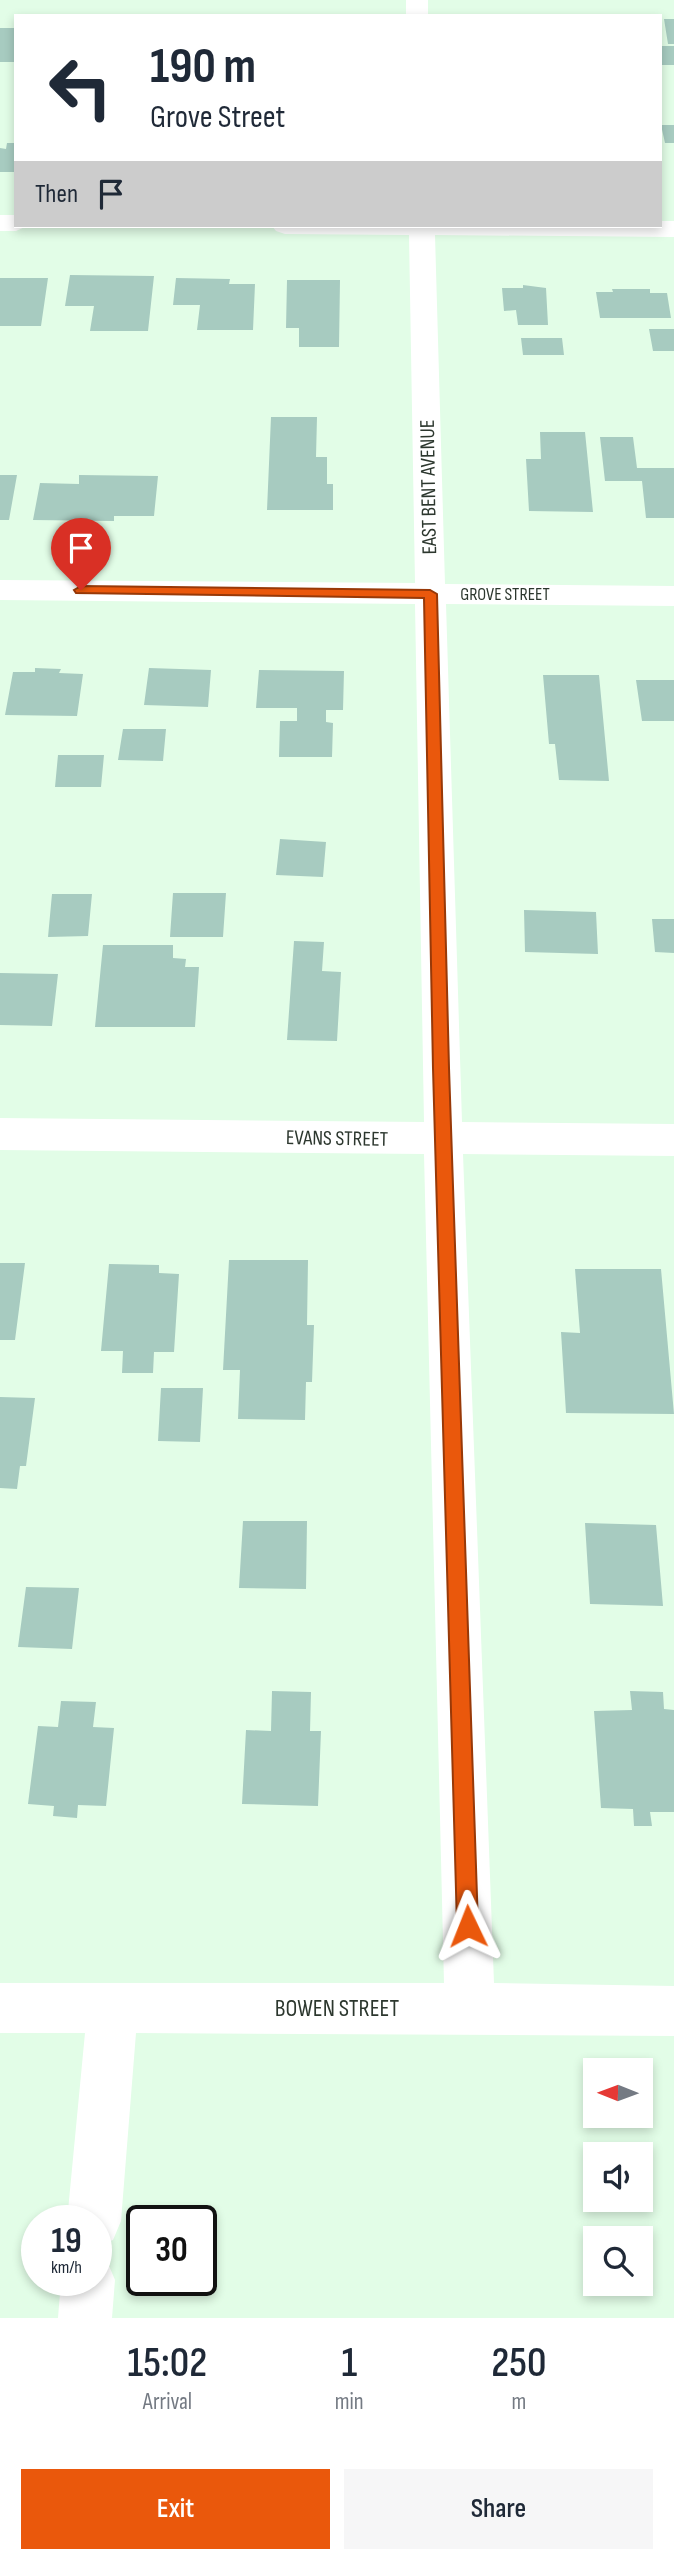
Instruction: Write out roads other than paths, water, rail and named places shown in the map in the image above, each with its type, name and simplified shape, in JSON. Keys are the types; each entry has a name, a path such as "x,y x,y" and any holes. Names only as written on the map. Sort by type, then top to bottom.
{"street":[{"name":"EAST BENT AVENUE","path":"422,228 443,1139 470,2008"},
{"path":"590,228 674,229"},
{"name":"GROVE STREET","path":"0,590 674,596"},
{"name":"EVANS STREET","path":"0,1134 674,1140"},
{"name":"BOWEN STREET","path":"0,2008 674,2011"},
{"path":"95,2205 113,2008"},
{"path":"85,2318 87,2296"}]}
